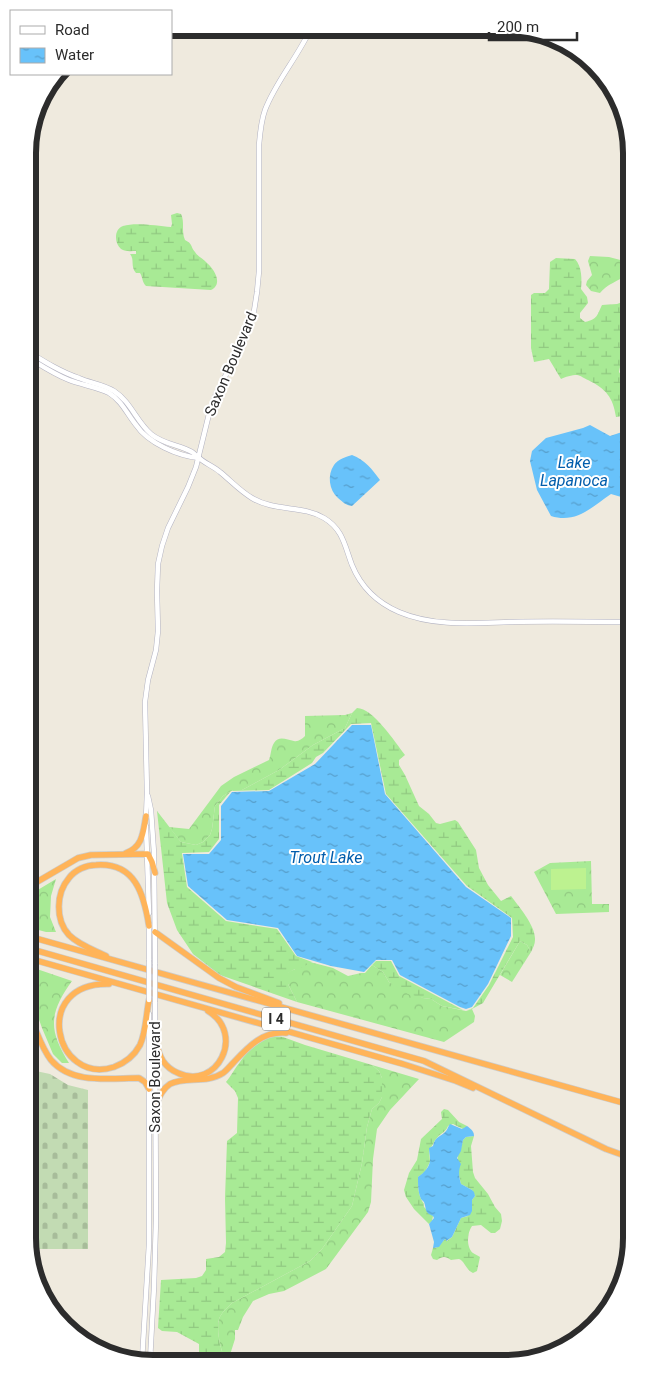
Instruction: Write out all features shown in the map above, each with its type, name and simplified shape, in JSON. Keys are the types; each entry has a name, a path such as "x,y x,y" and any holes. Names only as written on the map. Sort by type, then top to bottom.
{"highway":[{"path":"123,854 133,850 141,842 146,816"},
{"path":"36,882 78,858 91,855 148,854 155,873"},
{"path":"119,962 78,942 68,934 63,926 59,914 59,902 62,889 68,878 84,867 92,865 112,865 119,868 131,876 136,883 143,898 148,926"},
{"path":"155,932 219,978 292,1010"},
{"name":"I 4","path":"36,938 622,1103"},
{"name":"I 4","path":"36,950 424,1061 515,1106 622,1155"},
{"path":"36,960 403,1064 456,1081 515,1106"},
{"path":"127,987 91,984 79,990 67,1001 61,1012 60,1036 68,1052 79,1063 94,1069 105,1069 117,1066 130,1059 141,1042 152,1001"},
{"path":"155,1040 164,1062 175,1072 185,1076 196,1076 211,1070 224,1055 226,1037 219,1020 202,1008"},
{"path":"36,1032 52,1061 68,1072 85,1078 139,1078 145,1082 149,1089"},
{"path":"155,1107 162,1092 171,1084 179,1081 205,1080 215,1077 224,1072 256,1041 266,1036 285,1033 308,1037"}],"main road":[{"name":"Saxon Boulevard","path":"150,1355 155,1272 155,1040 148,960 145,702 158,631 158,564 168,528 189,485 216,394 246,336 254,311 258,271 259,145 261,127 265,111 273,93 307,37"},
{"path":"37,357 62,372 111,389 127,402 138,420 153,436 193,453 221,472 251,498 274,507 312,512 325,518 342,535 358,578 384,604 399,612 421,619 454,623 623,622"},
{"path":"37,363 67,379 109,394 122,405 138,429 152,441 192,458 198,458"},
{"name":"Saxon Boulevard","path":"142,1354 148,1271 149,1089 155,964 155,873 152,810 147,793"},
{"path":"148,1260 155,1272"},
{"path":"148,1271 154,1287"}],"green space":[{"path":"181,214 182,217 185,240 196,254 210,266 217,277 217,284 211,290 146,286 140,273 136,273 133,268 130,254 136,254 136,251 123,250 117,243 116,236 118,230 123,226 140,224 171,227 171,215"},
{"path":"590,256 609,257 623,261 623,278 609,285 600,293 591,291 586,285 592,275 588,261"},
{"path":"556,258 575,259 579,265 581,289 587,297 588,303 580,313 580,318 585,322 595,318 602,305 623,302 623,359 619,372 623,377 623,416 616,417 608,394 594,383 577,375 561,379 549,359 534,362 531,348 531,295 534,293 545,293 549,289 550,262"},
{"path":"357,708 363,709 377,719 405,755 399,760 399,765 419,806 436,823 440,824 455,820 458,822 476,850 479,868 488,885 501,901 511,896 522,911 535,935 535,943 531,952 527,945 520,941 483,1003 472,1009 468,1010 473,1008 489,985 513,937 512,918 467,886 386,794 371,723 351,724 312,763 269,790 231,791 242,790 279,770 313,745 345,728 352,713"},
{"path":"352,713 345,728 313,745 279,770 242,790 233,790 223,796 215,806 210,835 203,842 196,845 181,842 169,827 189,829 221,786 234,777 269,760 272,747 278,739 297,741 303,738 305,736 305,716 345,715"},
{"path":"231,791 219,805 219,839 209,852 182,853 187,887 226,921 277,929 296,956 312,962 288,973 288,984 297,1002 220,975 193,954 177,930 167,903 157,811 181,842 196,845 203,842 210,835 215,806 223,796"},
{"path":"591,861 592,904 609,904 609,912 556,914 534,872 550,863"},
{"path":"586,868 586,889 551,890 551,869"},
{"path":"56,879 51,896 50,917 56,932 36,929 36,891"},
{"path":"520,941 527,945 531,952 512,982 500,975"},
{"path":"376,961 391,961 399,976 463,1010 442,1006 431,999 408,994 389,982 383,972 372,965"},
{"path":"310,962 333,968 348,976 365,973 372,965 383,972 389,982 423,998 431,999 442,1006 466,1011 472,1009 475,1016 474,1022 444,1042 297,1002 288,984 287,973"},
{"path":"36,969 72,981 64,992 55,1012 54,1022 57,1041 69,1063 62,1063 53,1054 36,1012"},
{"path":"271,1036 283,1037 372,1065 379,1071 382,1078 382,1097 379,1103 372,1109 367,1127 362,1163 352,1206 322,1249 310,1261 232,1303 219,1319 218,1329 223,1355 199,1355 199,1344 177,1332 162,1331 158,1328 161,1280 202,1276 206,1270 206,1259 219,1257 225,1252 227,1141 237,1133 238,1098 235,1091 226,1082 246,1054"},
{"path":"372,1065 419,1079 390,1110 377,1129 373,1159 371,1202 368,1212 326,1269 284,1291 269,1294 253,1301 243,1317 238,1330 235,1330 235,1339 230,1355 223,1355 218,1329 219,1319 223,1312 232,1303 310,1261 322,1249 352,1206 362,1163 367,1127 372,1109 379,1103 382,1097 382,1078 379,1071"},
{"path":"36,1071 50,1074 68,1085 88,1090 88,1249 37,1249"},
{"path":"444,1109 448,1110 459,1122 467,1126 463,1129 453,1124 448,1126 429,1149 430,1162 425,1172 418,1177 419,1191 424,1207 433,1216 429,1224 414,1209 404,1190 409,1173 417,1160 421,1139 442,1119 441,1112"},
{"path":"474,1136 471,1146 473,1172 475,1178 501,1214 502,1221 500,1229 495,1233 491,1233 481,1225 472,1226 470,1229 468,1236 469,1247 473,1253 480,1257 477,1271 473,1273 459,1259 451,1260 444,1257 437,1260 433,1259 431,1255 433,1248 438,1247 444,1240 446,1239 447,1241 452,1237 461,1218 468,1216 472,1200 475,1196 472,1190 461,1184 458,1170 458,1155 463,1140 466,1137"}],"water":[{"name":"Lake Lapanoca","path":"590,425 610,436 623,432 623,497 611,494 590,509 576,516 560,518 551,516 537,490 530,461 532,451 546,438"},
{"path":"352,455 368,465 380,480 352,506 344,503 335,495 331,487 330,473 336,463 342,458"},
{"name":"Trout Lake","path":"352,725 371,725 385,794 466,887 511,918 511,936 488,984 472,1007 466,1009 460,1007 400,975 392,960 376,960 364,972 331,966 297,956 278,928 227,920 188,886 183,854 209,854 221,840 221,806 232,792 269,791 315,764"},
{"path":"450,1124 462,1129 467,1126 473,1133 474,1136 466,1137 463,1140 461,1151 457,1158 461,1164 459,1174 461,1184 472,1190 475,1196 472,1200 470,1215 461,1218 452,1237 446,1241 446,1239 444,1240 439,1247 433,1248 434,1242 429,1224 434,1218 427,1212 421,1199 418,1177 429,1164 429,1148 433,1146 435,1140 446,1131"}]}
